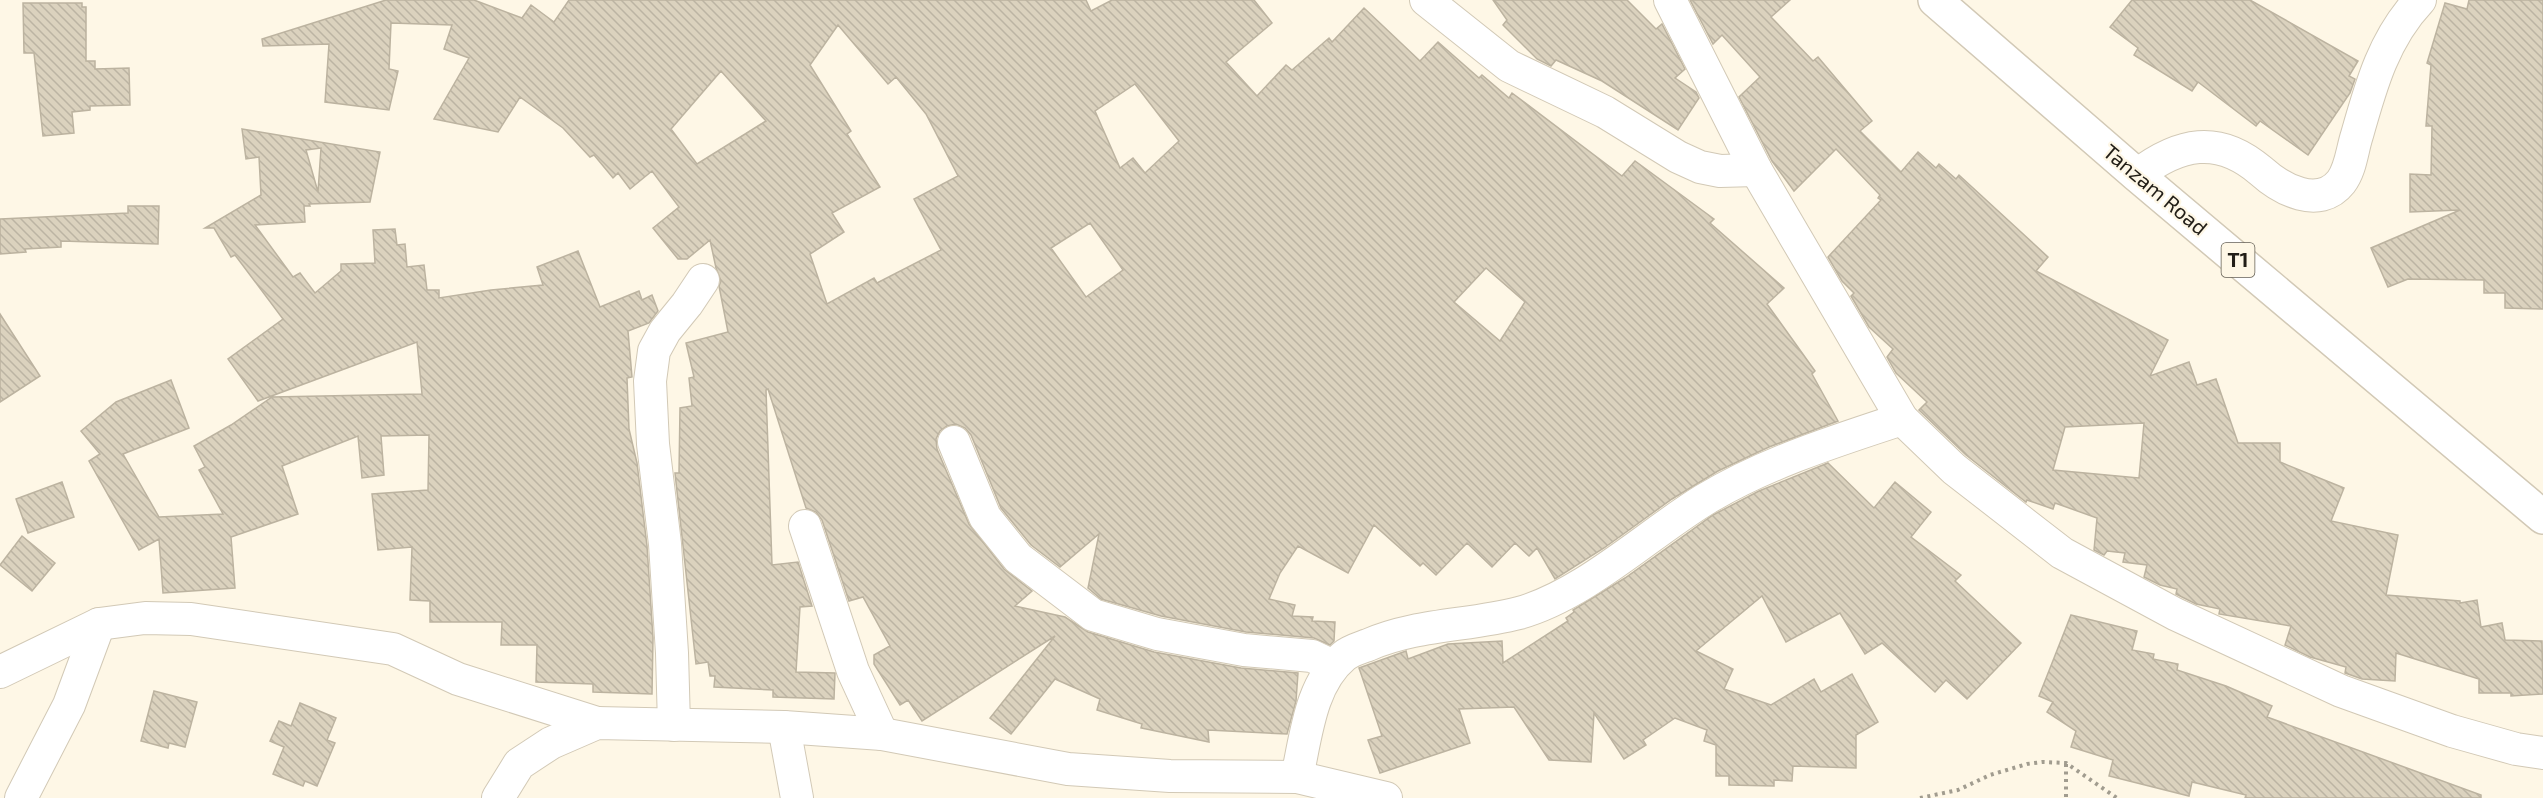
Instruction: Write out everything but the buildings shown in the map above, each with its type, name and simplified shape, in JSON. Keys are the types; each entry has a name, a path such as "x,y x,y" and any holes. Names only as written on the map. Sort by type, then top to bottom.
{"highway":[{"name":"Tanzam Road","path":"1935,0 2138,175 2543,517"}],"street":[{"path":"1426,0 1509,66 1605,112 1677,157 1700,167 1720,171 1756,170"},
{"path":"1670,0 1756,170 1799,247 1902,419 1953,469 2062,553 2175,614 2342,691 2452,731 2543,753"},
{"path":"2138,175 2160,158 2181,150 2196,148 2227,150 2242,157 2274,183 2293,191 2318,196 2328,192 2341,183 2348,169 2367,99 2386,48 2405,16 2421,0"},
{"path":"674,725 670,620 652,444 650,381 654,351 665,331 703,280"},
{"path":"1297,777 1310,717 1319,692 1333,666 1346,654 1379,640 1413,630 1521,612 1546,602 1577,586 1707,498 1795,456 1902,419"},
{"path":"954,442 985,517 1018,558 1093,615 1157,634 1244,650 1312,656 1333,666"},
{"path":"805,526 853,671 882,734"},
{"path":"0,672 99,624 145,618 191,619 393,649 458,679 597,723 784,727 882,734 1168,787 1297,777 1386,798"},
{"path":"21,798 69,705 99,624"},
{"path":"498,798 519,764 551,743 597,723"},
{"path":"784,727 797,798"}],"path":[{"path":"2066,763 2066,798"},
{"path":"1920,798 1958,790 1990,775 2027,764 2066,763 2117,798"}]}
